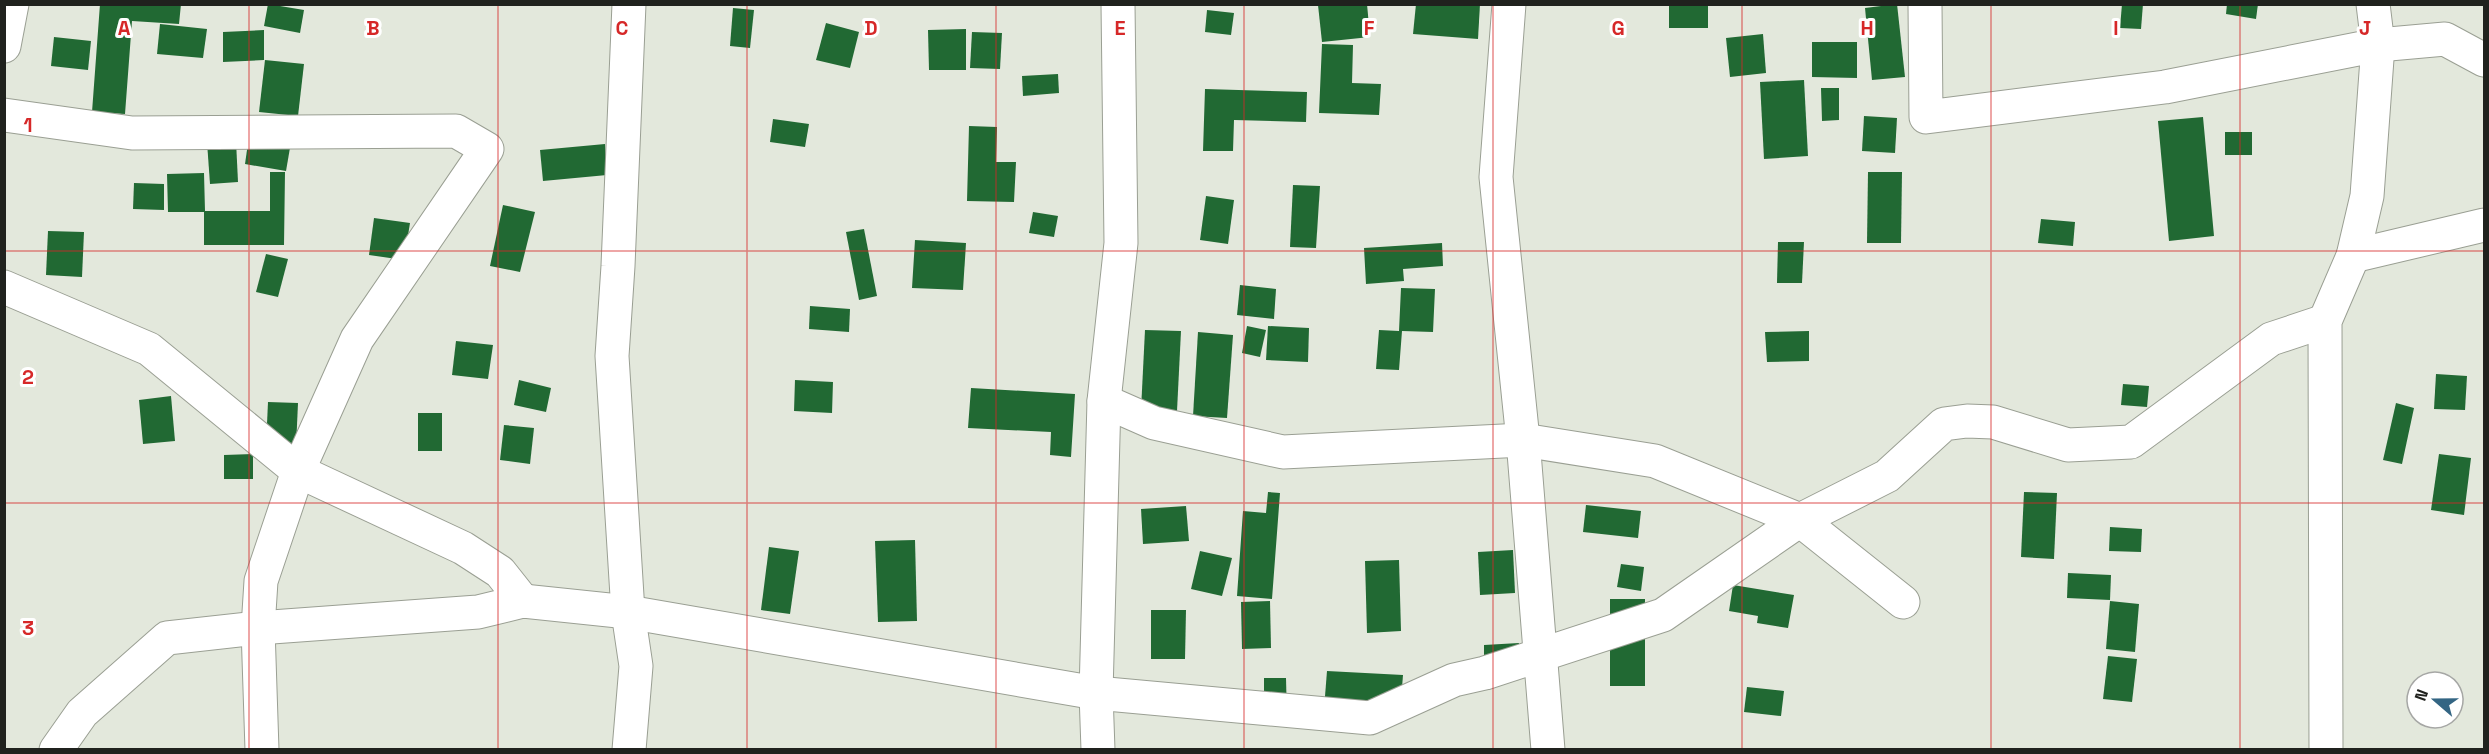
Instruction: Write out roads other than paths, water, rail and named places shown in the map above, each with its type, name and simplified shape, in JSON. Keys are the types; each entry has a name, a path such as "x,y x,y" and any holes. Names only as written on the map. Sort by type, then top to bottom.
{"street":[{"path":"4,46 12,4"},
{"path":"629,4 612,356 628,612 636,666 629,750"},
{"path":"1098,750 1096,693 1104,401 1121,243 1118,4"},
{"path":"1509,4 1496,177 1523,440 1548,750"},
{"path":"1925,4 1926,117 2165,87 2378,45 2445,39 2484,60"},
{"path":"2326,750 2325,321 2353,256 2367,196 2378,45 2373,4"},
{"path":"4,115 132,133 456,131 487,149 357,339 298,471 261,581 258,628 262,750"},
{"path":"2353,256 2484,225"},
{"path":"4,287 149,349 298,471 464,548 500,572 523,601"},
{"path":"56,750 82,713 167,638 258,628 478,612 523,601 628,612 1096,693 1370,718 1454,680 1485,673 1663,615 1800,520 1887,476 1944,424 1967,421 1993,422 2068,444 2131,442 2271,339 2325,321"},
{"path":"1104,401 1154,423 1283,452 1523,440 1655,461 1800,520 1903,602"}]}
